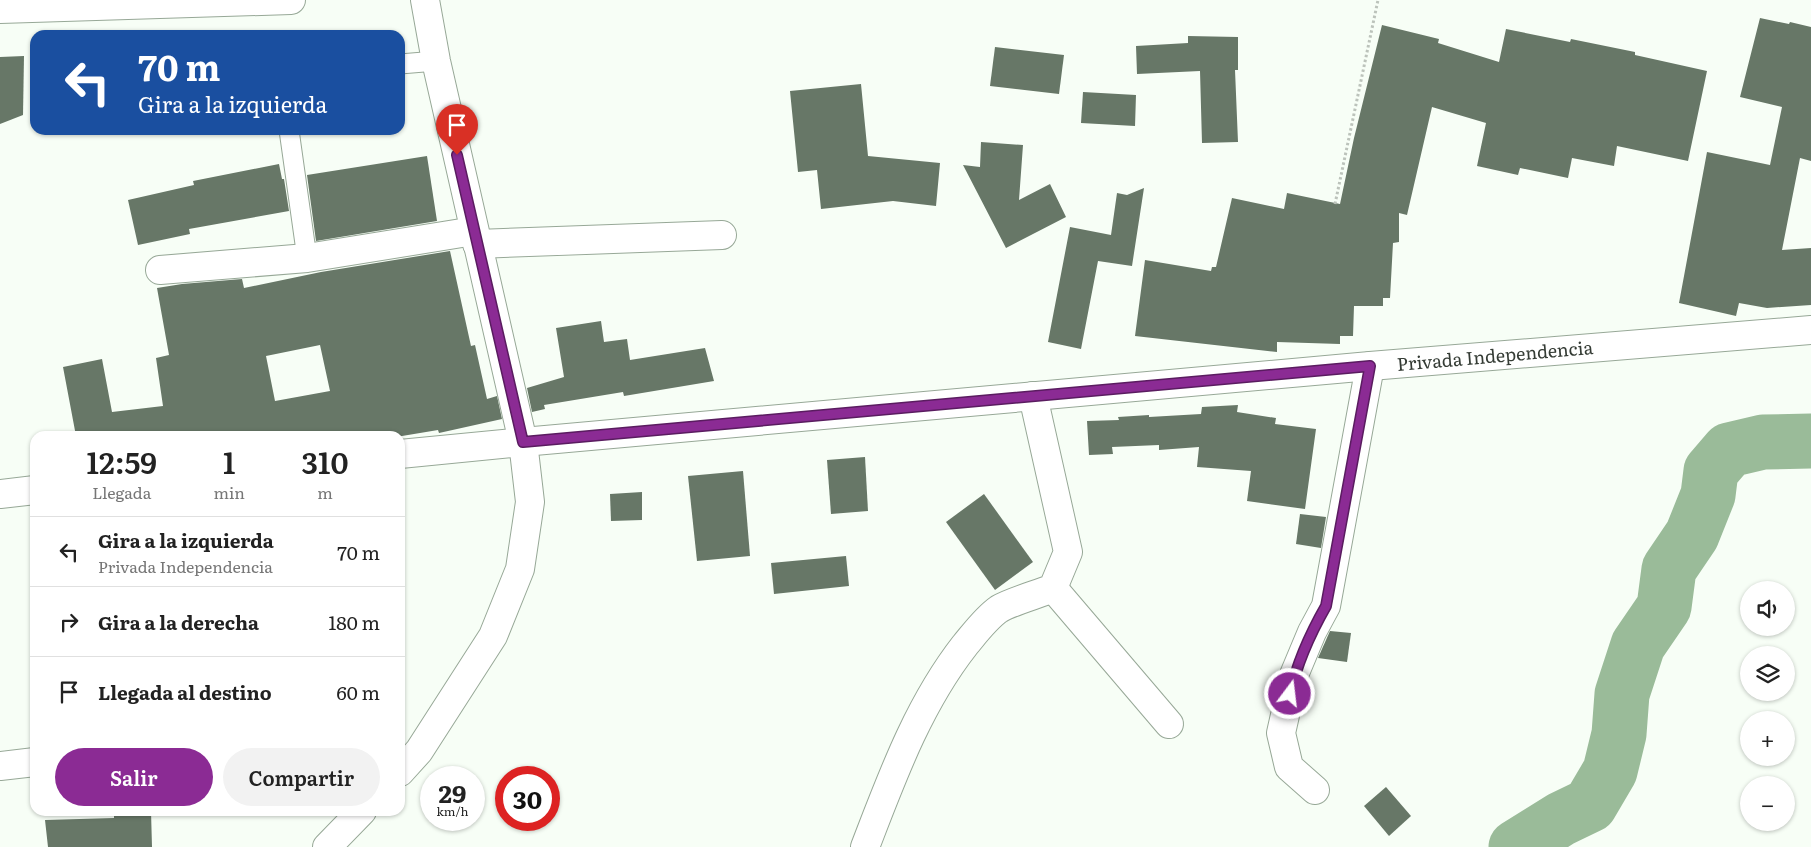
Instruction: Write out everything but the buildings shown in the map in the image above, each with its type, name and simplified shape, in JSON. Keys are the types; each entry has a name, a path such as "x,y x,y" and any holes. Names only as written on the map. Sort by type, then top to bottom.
{"street":[{"path":"0,9 291,0"},
{"path":"410,751 493,636 520,570 530,502 523,442 436,61 426,0"},
{"path":"160,270 306,258 476,237 722,235"},
{"name":"Privada Independencia","path":"405,454 1370,366 1811,330"},
{"path":"1315,790 1289,767 1281,733 1294,675 1312,632 1326,606 1370,366"},
{"path":"865,847 895,772 926,704 951,663 975,633 1000,609 1053,588 1068,552 1033,396"},
{"path":"0,494 30,491"},
{"path":"1053,588 1169,724"},
{"path":"0,766 30,763"},
{"path":"327,847 357,816"}],"lane":[{"path":"405,64 436,61"},
{"path":"290,135 306,258"}],"path":[{"path":"1335,204 1378,0"}],"waterway":[{"path":"1516,847 1561,819 1590,805 1610,771 1619,734 1622,694 1638,645 1664,607 1669,569 1692,535 1708,495 1711,471 1729,450 1763,442 1811,441"}],"route":[{"path":"457,155 523,442 1370,366 1326,606 1312,632 1294,675 1290,694"}]}
